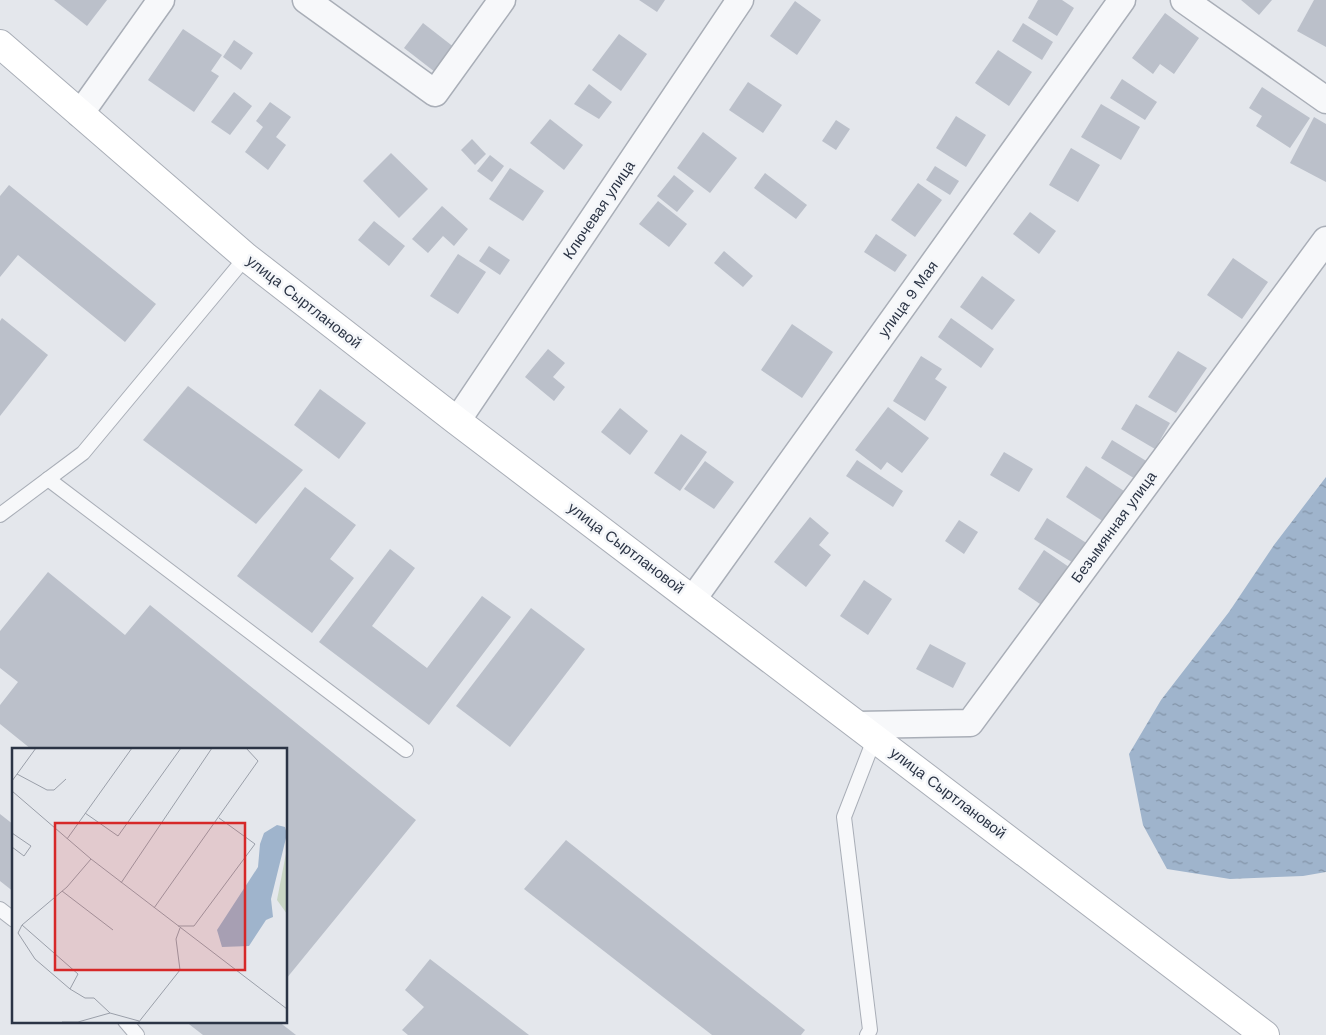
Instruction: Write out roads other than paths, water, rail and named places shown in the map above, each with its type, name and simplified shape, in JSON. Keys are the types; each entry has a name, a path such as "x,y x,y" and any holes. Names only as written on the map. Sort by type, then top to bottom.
{"street":[{"path":"80,114 161,0"},
{"path":"306,0 435,93 502,0"},
{"name":"Ключевая улица","path":"457,421 740,0"},
{"name":"улица 9 Мая","path":"693,599 1122,0"},
{"path":"1184,0 1326,100"},
{"name":"улица Сыртлановой","path":"0,44 246,257 457,421 1265,1035"},
{"name":"Безымянная улица","path":"866,731 970,723 1326,240"}],"lane":[{"path":"0,515 83,453 246,257"},
{"path":"48,479 406,750"},
{"path":"866,731 844,817 870,1030 867,1035"},
{"path":"0,909 12,918"},
{"path":"126,1022 137,1035"}],"water":[{"path":"1326,477 1326,872 1303,876 1230,879 1167,869 1143,825 1129,754 1161,700 1229,612 1274,545"}]}
